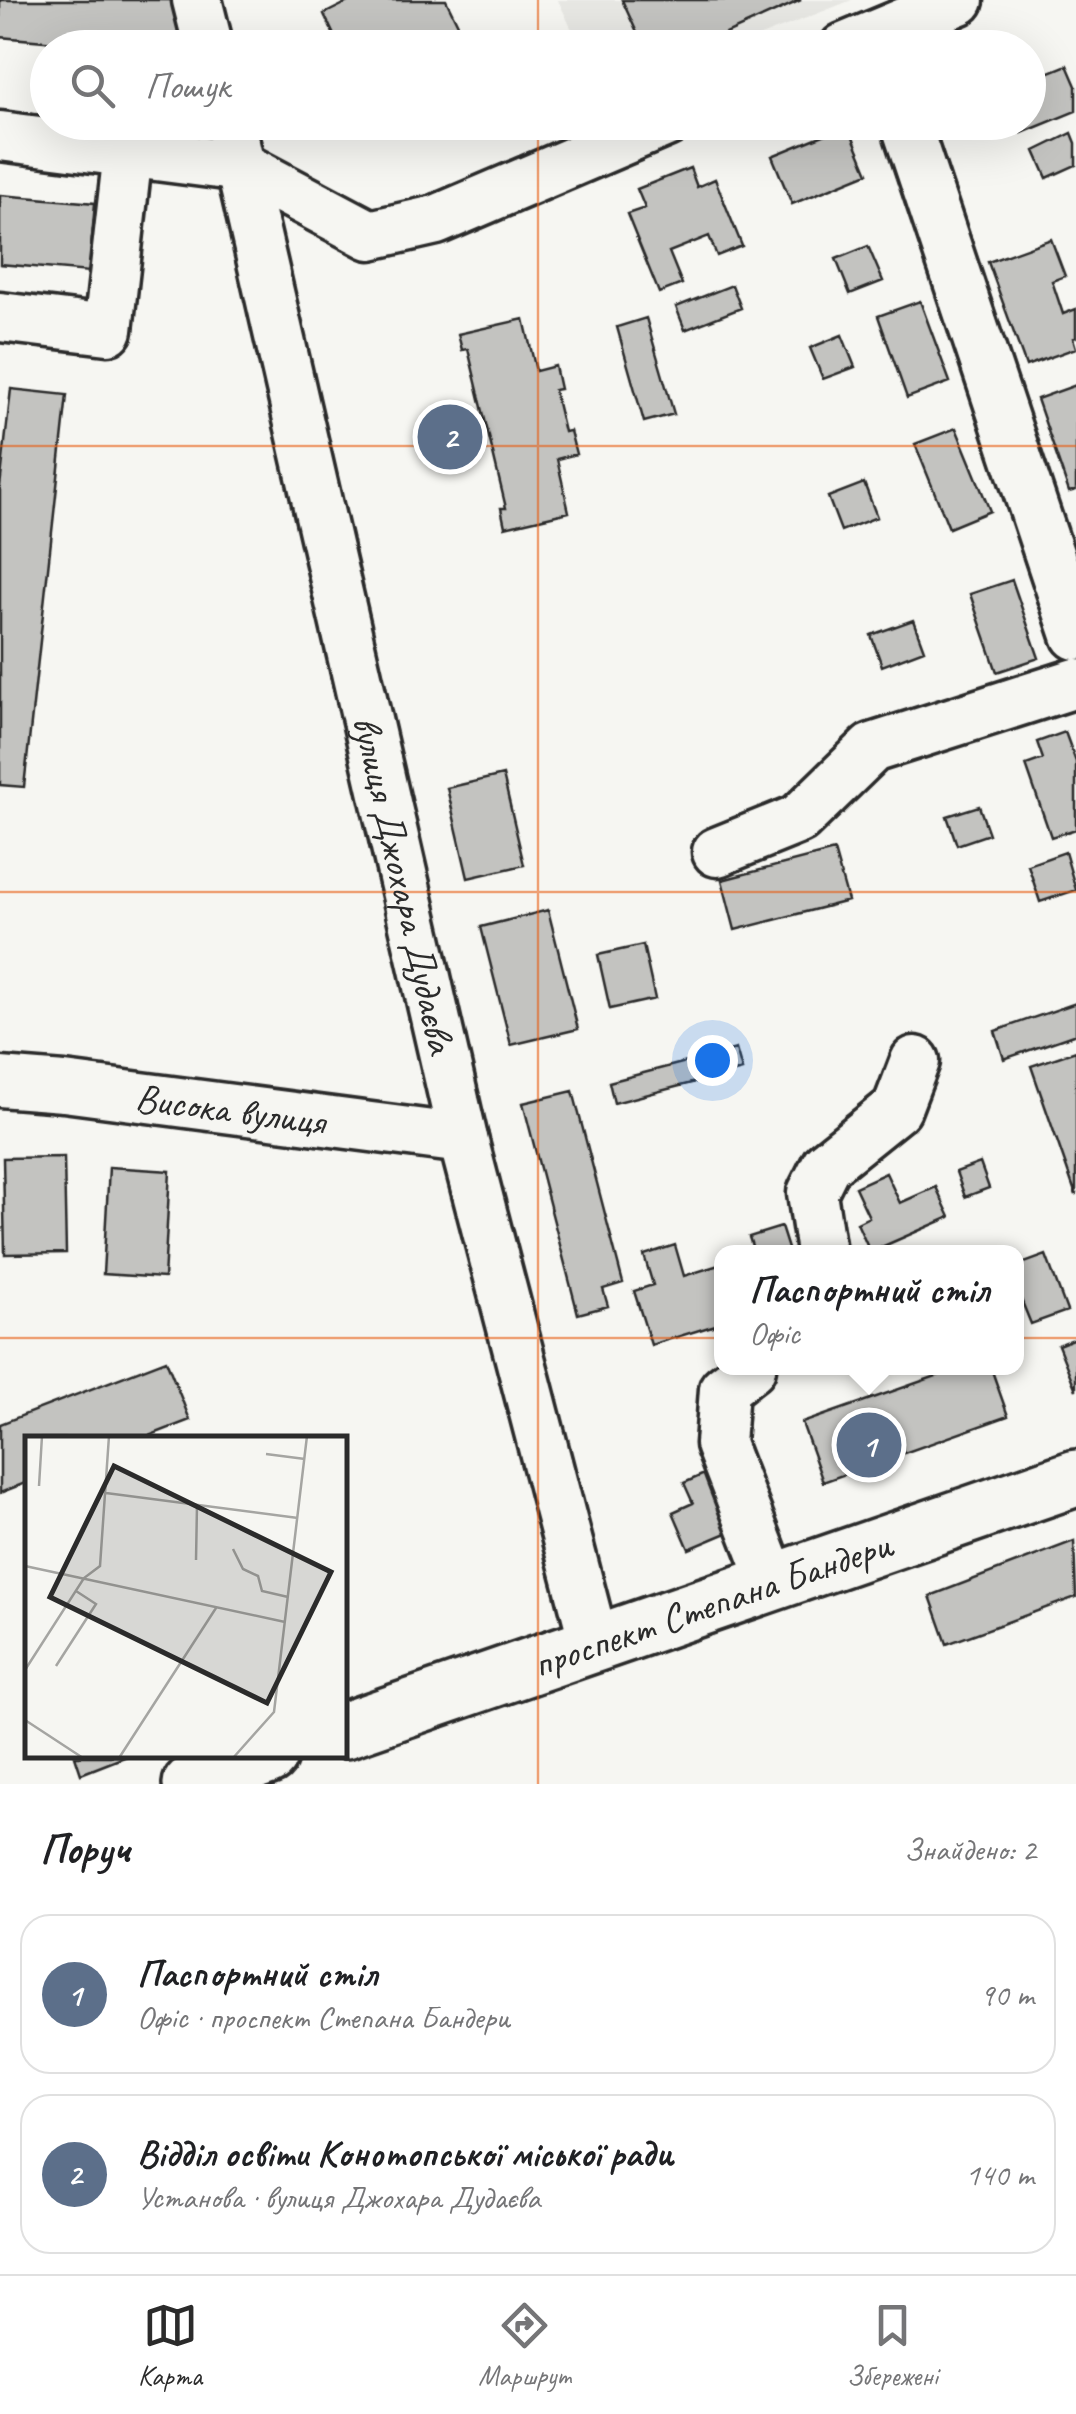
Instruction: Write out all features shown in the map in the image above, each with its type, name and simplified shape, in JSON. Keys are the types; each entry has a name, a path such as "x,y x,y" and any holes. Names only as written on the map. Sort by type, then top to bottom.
{"main road":[{"name":"проспект Степана Бандери","path":"348,1729 1076,1478"},
{"path":"191,1784 261,1759"}],"street":[{"path":"196,0 205,30"},
{"path":"894,30 959,0"},
{"path":"0,136 30,140"},
{"path":"32,140 242,168 370,235 436,220 624,140"},
{"name":"вулиця Джохара Дудаєва","path":"235,140 462,1140 594,1642"},
{"path":"911,140 1076,635"},
{"path":"0,317 108,330 128,152"},
{"path":"718,852 798,820 872,748 1076,683"},
{"path":"820,1245 812,1193 826,1165 897,1108 916,1061"},
{"name":"Висока вулиця","path":"0,1082 64,1087 462,1140"},
{"path":"742,1375 724,1389 720,1444 773,1582"}],"shaded area":[{"path":"558,0 852,0 776,30 572,30"}],"building":[{"path":"0,0 180,0 178,30 30,30 30,40 0,37"},
{"path":"446,0 461,30 332,30 324,14 348,2"},
{"path":"622,0 801,0 735,30 636,30"},
{"path":"1067,65 1076,86 1076,111 1046,123 1046,74"},
{"path":"1072,133 1076,165 1047,178 1035,151"},
{"path":"811,140 854,140 868,173 792,204 772,156"},
{"path":"690,168 697,187 715,179 742,246 717,256 709,236 669,252 682,284 659,293 627,214 645,208 637,189"},
{"path":"0,195 95,203 89,272 0,264"},
{"path":"1051,239 1065,276 1052,281 1063,314 1076,309 1076,348 1026,366 988,262"},
{"path":"868,246 883,281 850,294 836,259"},
{"path":"732,285 741,308 685,330 676,307"},
{"path":"920,301 950,382 907,398 878,316"},
{"path":"646,318 674,414 644,422 617,327"},
{"path":"524,319 536,371 555,366 560,389 554,390 564,432 570,431 576,454 557,459 569,512 505,527 501,508 506,508 468,349 462,350 458,334"},
{"path":"842,335 855,367 823,379 810,348"},
{"path":"1076,385 1076,490 1069,492 1037,399"},
{"path":"11,389 67,395 24,787 0,785 0,487"},
{"path":"956,428 990,511 949,528 915,444"},
{"path":"864,483 877,517 841,531 828,497"},
{"path":"1012,580 1039,658 997,672 970,594"},
{"path":"913,620 924,650 882,666 871,635"},
{"path":"1065,732 1076,762 1076,829 1051,837 1026,765 1043,759 1037,742"},
{"path":"503,775 524,865 468,878 447,788"},
{"path":"979,806 989,834 957,845 947,816"},
{"path":"834,851 848,901 735,930 722,880"},
{"path":"1065,852 1076,890 1040,902 1028,865"},
{"path":"548,910 578,1029 511,1045 481,927"},
{"path":"643,945 655,999 610,1009 598,955"},
{"path":"1076,1003 1076,1034 1004,1059 995,1031"},
{"path":"736,1049 742,1070 614,1103 609,1082"},
{"path":"1076,1051 1076,1195 1031,1066"},
{"path":"573,1091 623,1283 603,1289 608,1306 578,1314 523,1103"},
{"path":"64,1157 66,1253 5,1254 3,1158"},
{"path":"980,1163 989,1188 965,1197 956,1172"},
{"path":"109,1167 170,1171 164,1278 103,1274"},
{"path":"886,1173 900,1203 936,1187 950,1217 886,1245 867,1245 857,1223 869,1217 855,1187"},
{"path":"781,1227 787,1245 752,1245 749,1237"},
{"path":"675,1245 684,1276 714,1267 714,1325 651,1345 634,1291 653,1285 644,1255"},
{"path":"1046,1255 1067,1311 1031,1324 1024,1307 1024,1263"},
{"path":"1076,1338 1076,1390 1058,1345"},
{"path":"166,1360 190,1420 149,1436 25,1436 25,1483 0,1493 0,1424"},
{"path":"939,1375 993,1375 1008,1416 823,1482 802,1423"},
{"path":"709,1472 734,1530 689,1549 673,1512 693,1503 684,1483"},
{"path":"1074,1541 1076,1597 947,1644 930,1596"},
{"path":"76,1759 119,1759 81,1774"}],"place":[{"name":"Відділ освіти Конотопської міської ради","path":"450,437"},
{"name":"Паспортний стіл","path":"869,1445"}]}
